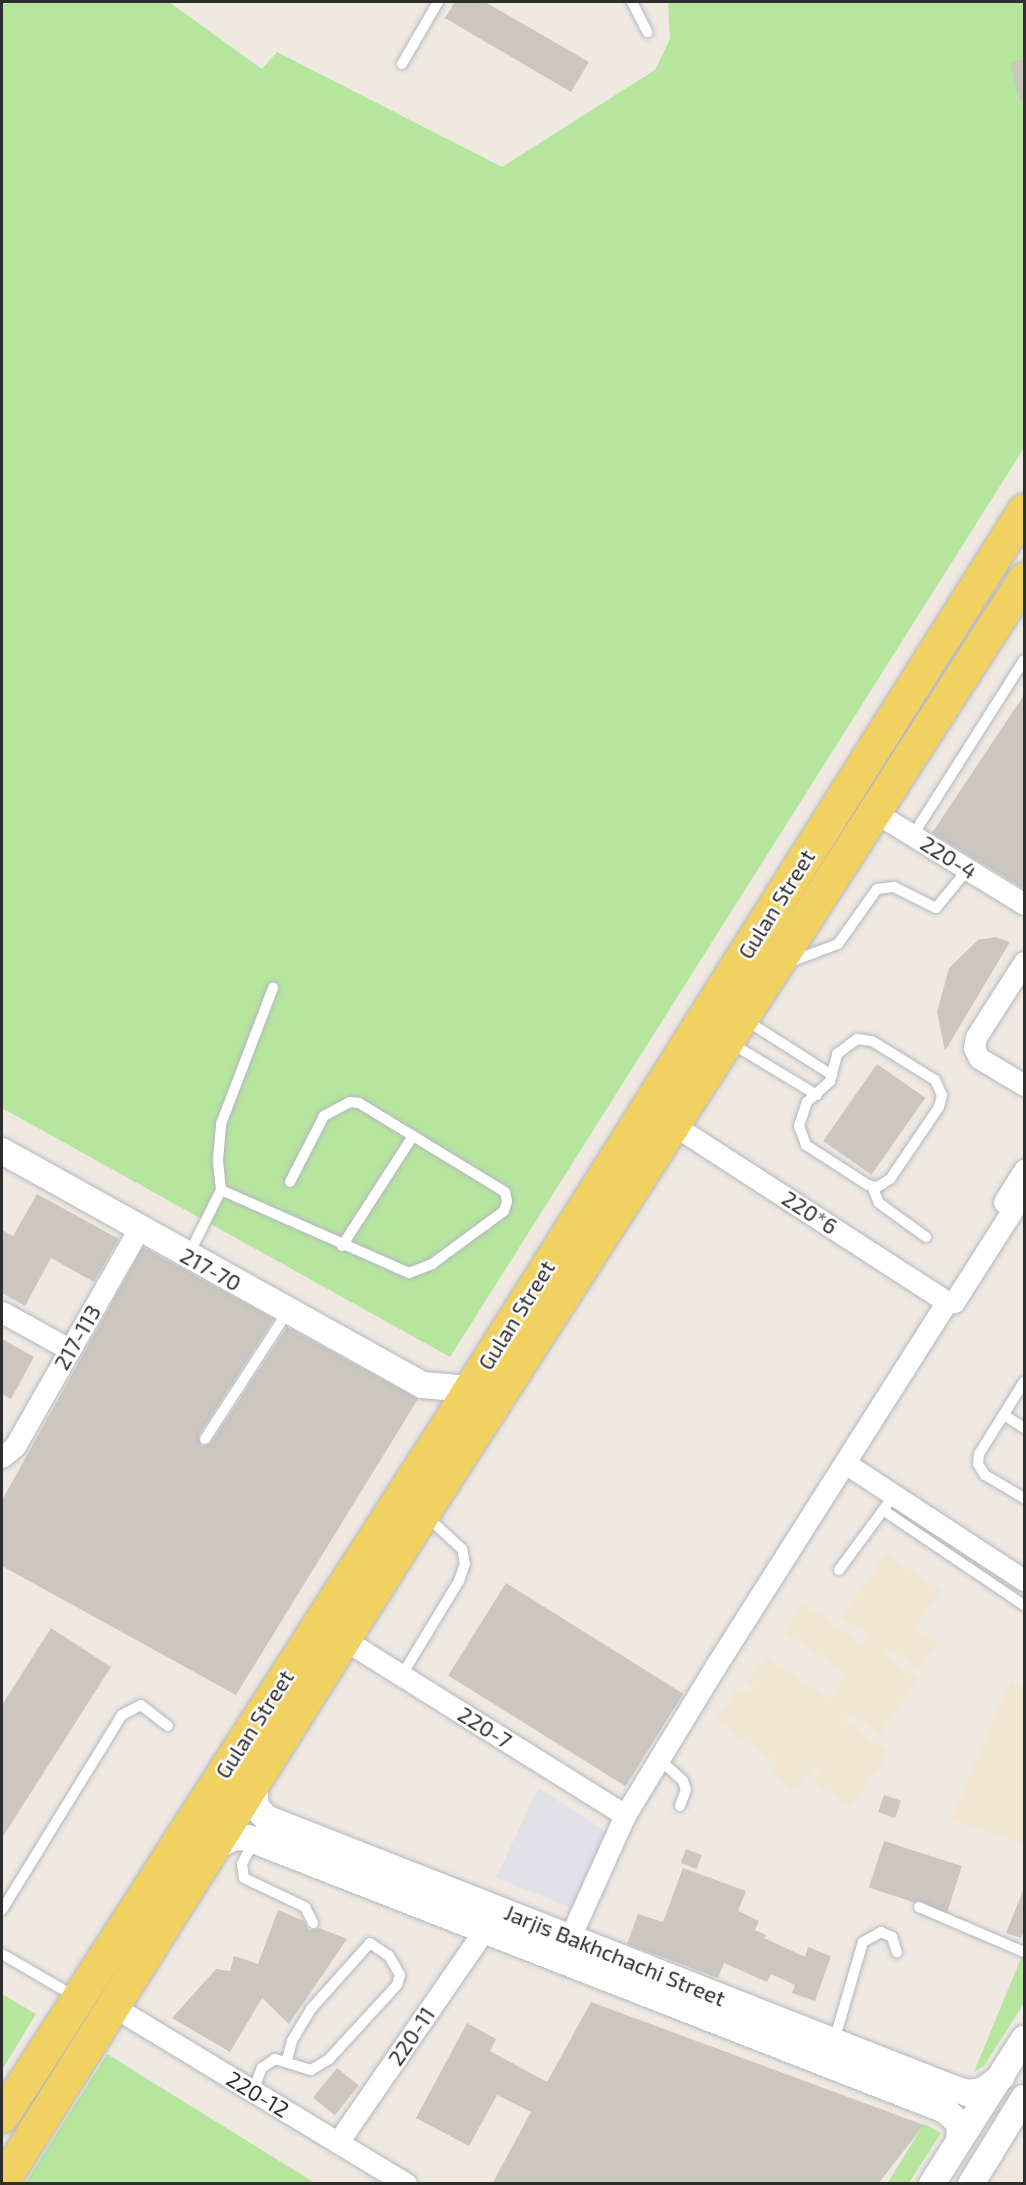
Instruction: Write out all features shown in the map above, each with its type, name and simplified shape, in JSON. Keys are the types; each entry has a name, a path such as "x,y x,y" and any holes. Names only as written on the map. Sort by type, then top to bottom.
{"main road":[{"name":"Gulan Street","path":"2,2116 442,1432 1024,510"},
{"name":"Gulan Street","path":"2,2182 207,1851 345,1640 423,1512 1024,579"},
{"path":"874,749 888,740 899,743 905,753 903,765"}],"street":[{"name":"220-4","path":"873,811 1024,904"},
{"path":"1024,962 976,1037 974,1048 979,1058 1024,1086"},
{"name":"220*6","path":"672,1124 948,1301"},
{"name":"217-70","path":"2,1151 422,1385 460,1388 472,1384"},
{"path":"570,1937 626,1815 948,1301 1024,1170"},
{"path":"948,1301 1024,1192"},
{"name":"217-113","path":"8,1451 139,1229"},
{"path":"2,1312 69,1349"},
{"path":"422,1385 441,1419 442,1432"},
{"path":"845,1463 888,1502 1024,1580"},
{"name":"220-7","path":"345,1640 626,1815"},
{"name":"Jarjis Bakhchachi Street","path":"254,1780 260,1814 293,1829 834,2042 937,2095 957,2119 959,2141"},
{"path":"283,1852 275,1847 272,1836 281,1830 293,1829"},
{"name":"Jarjis Bakhchachi Street","path":"207,1851 235,1837 255,1841 484,1930 937,2095 977,2092 1001,2077"},
{"name":"220-11","path":"338,2142 484,1930"},
{"name":"220-12","path":"111,2005 406,2184"},
{"path":"932,2184 1024,2039"},
{"path":"971,2184 1024,2098"}],"lane":[{"path":"402,64 438,2"},
{"path":"632,2 647,32"},
{"path":"914,835 1024,660"},
{"path":"771,973 788,962 838,944 877,889 888,886 936,908 968,869"},
{"path":"188,1256 221,1190 218,1160 221,1124 273,988"},
{"path":"742,1017 832,1075"},
{"path":"872,1186 890,1179 939,1107 941,1089 935,1080 865,1039 851,1041 841,1049 832,1075 817,1095 807,1102 800,1118 807,1144 872,1186 879,1203 926,1237"},
{"path":"723,1047 739,1048 817,1095"},
{"path":"221,1190 342,1246 409,1273 432,1264 504,1211 505,1192 359,1103 338,1106 324,1116 290,1182"},
{"path":"342,1246 413,1136"},
{"path":"205,1439 288,1311"},
{"path":"1024,1382 979,1454 978,1464 985,1475 1024,1498"},
{"path":"1004,1415 1024,1428"},
{"path":"839,1570 888,1502 1024,1605"},
{"path":"402,1675 459,1581 465,1564 462,1549 423,1512"},
{"path":"2,1910 122,1715 141,1705 168,1726"},
{"path":"660,1760 683,1781 686,1790 680,1806"},
{"path":"255,1841 242,1864 243,1878 305,1907 313,1923"},
{"path":"919,1907 1024,1952"},
{"path":"834,2042 864,1942 881,1932 892,1937 897,1952"},
{"path":"253,2091 262,2068 274,2059 287,2060 310,2070 329,2059 397,1985 400,1975 389,1956 370,1944 346,1968 311,2009 292,2041 287,2060"},
{"path":"2,1954 78,1998"}],"shaded area":[{"path":"886,1553 941,1591 915,1628 938,1643 919,1669 889,1648 884,1655 918,1679 880,1734 849,1713 844,1721 889,1753 851,1807 814,1782 821,1771 815,1766 797,1792 771,1774 777,1763 715,1720 738,1688 749,1695 755,1687 747,1682 765,1655 829,1699 846,1674 784,1631 803,1603 863,1645 869,1636 842,1618"},
{"path":"1011,1680 1024,1687 1024,1844 951,1820"},
{"path":"538,1788 606,1832 571,1908 496,1878"}],"green space":[{"path":"2,2 169,2 262,69 277,52 502,167 655,70 670,39 668,2 1024,2 1024,448 450,1357 2,1108"},
{"path":"1024,1951 1024,2003 984,2066 974,2072"},
{"path":"2,1994 36,2014 2,2070"},
{"path":"107,2054 315,2183 25,2183"},
{"path":"924,2124 941,2133 909,2183 887,2184"}],"building":[{"path":"455,2 485,2 589,62 571,92 445,18"},
{"path":"1024,59 1024,101 1020,101 1010,63"},
{"path":"1024,695 1024,889 932,833"},
{"path":"995,937 1010,942 945,1051 937,1012 949,968 978,940"},
{"path":"877,1064 925,1098 871,1175 823,1141"},
{"path":"37,1194 119,1239 94,1282 51,1258 25,1306 2,1293 2,1230 13,1236"},
{"path":"143,1247 274,1319 199,1435 201,1446 211,1443 287,1327 418,1399 236,1695 2,1566 2,1500"},
{"path":"2,1339 34,1357 11,1399 2,1394"},
{"path":"506,1583 683,1694 625,1786 448,1675"},
{"path":"51,1628 111,1667 2,1838 2,1705"},
{"path":"884,1795 901,1801 895,1818 878,1812"},
{"path":"884,1841 962,1866 947,1913 869,1888"},
{"path":"686,1849 702,1855 696,1869 681,1863"},
{"path":"683,1868 746,1891 738,1911 759,1921 755,1930 766,1935 764,1938 805,1957 808,1947 831,1956 815,2001 792,1993 795,1985 771,1974 767,1982 724,1963 718,1978 627,1944 638,1914 663,1922"},
{"path":"1024,1888 1024,1931 1021,1938 1006,1933"},
{"path":"278,1910 304,1921 309,1930 319,1928 347,1939 289,2024 262,1998 230,2052 172,2018 216,1969 230,1971 234,1956 258,1964"},
{"path":"591,2002 924,2125 878,2184 492,2184 531,2112 497,2095 469,2146 416,2118 467,2023 496,2039 490,2051 547,2082"},
{"path":"337,2068 359,2086 335,2115 313,2098"}]}
